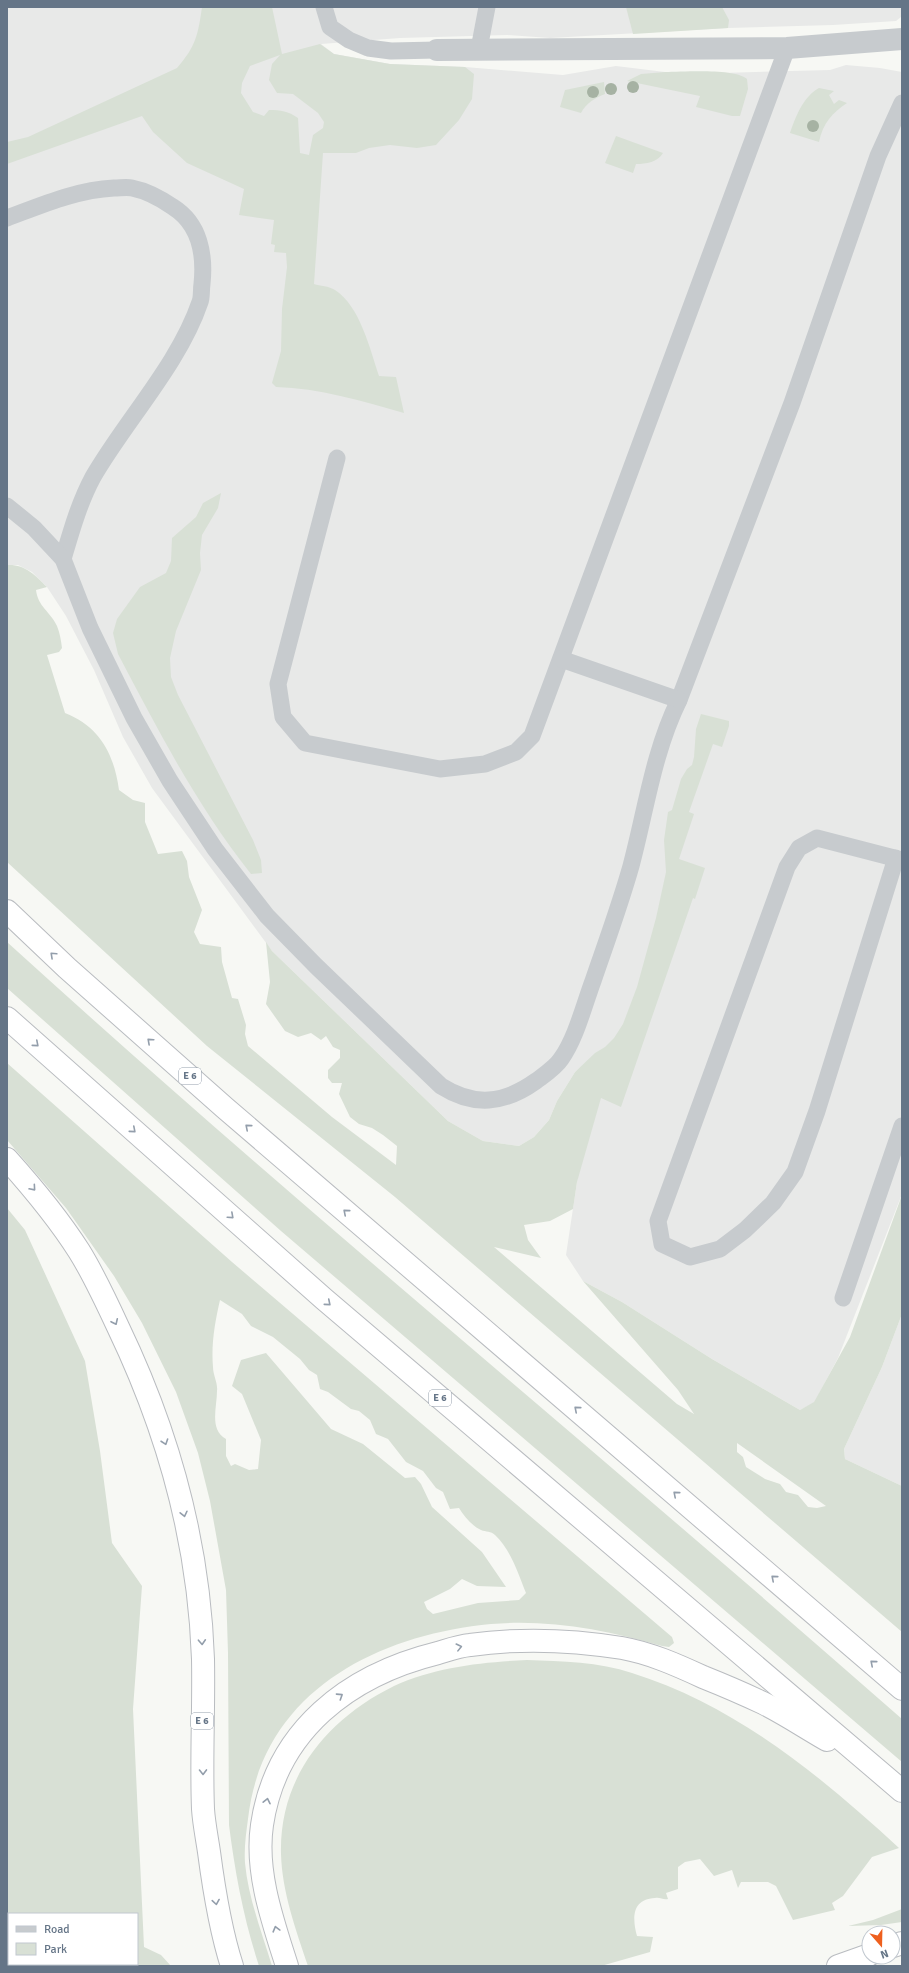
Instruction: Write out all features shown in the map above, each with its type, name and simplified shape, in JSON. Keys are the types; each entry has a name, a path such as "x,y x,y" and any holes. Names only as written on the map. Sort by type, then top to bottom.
{"highway":[{"name":"E 6","path":"7,911 67,968 225,1108 902,1689"},
{"name":"E 6","path":"7,1018 324,1299 902,1791"},
{"name":"E 6","path":"7,1159 36,1191 56,1218 79,1251 99,1286 140,1374 170,1455 190,1536 199,1599 203,1659 204,1811 218,1911 232,1966"},
{"name":"E 6","path":"287,1966 267,1898 261,1855 262,1827 269,1794 281,1763 304,1730 333,1700 368,1678 409,1660 469,1645 526,1641 623,1648 671,1662 765,1704 880,1771"},
{"path":"838,1966 861,1958"}],"street":[{"path":"437,50 787,48 902,39"}],"lane":[{"path":"324,7 330,27 349,40 368,48 391,51 437,50"},
{"path":"479,49 486,7"},
{"path":"337,458 278,684 282,718 305,742 440,769 485,764 516,752 532,736 787,48"},
{"path":"7,506 34,528 63,559 90,628 134,718 170,781 215,849 266,916 441,1086 456,1096 478,1101 501,1099 518,1093 543,1076 561,1059 577,1026 631,866 656,759 669,720 679,700 792,403 878,156 902,103"},
{"path":"7,218 56,199 97,189 131,188 157,196 178,210 193,228 203,250 203,271 200,301 187,333 169,364 122,432 92,479 74,521 63,559"},
{"path":"561,659 679,700"},
{"path":"817,838 899,859 818,1111 795,1172 773,1203 745,1230 720,1249 690,1257 662,1244 658,1221 787,867 800,848 817,838"},
{"path":"842,1298 902,1126"}],"shaded area":[{"path":"7,7 902,7 901,17 896,21 833,25 728,28 550,38 507,35 400,38 321,44 334,54 390,64 465,67 563,75 616,66 665,72 721,73 830,70 846,65 880,68 902,72 902,1194 838,1358 814,1403 800,1410 712,1359 622,1302 583,1281 566,1255 577,1182 591,1058 575,1072 557,1101 549,1120 534,1137 519,1146 483,1141 448,1121 272,951 152,788 123,737 94,670 66,616 47,587 32,572 18,565 7,565"},
{"path":"902,1314 902,1486 845,1459 844,1449 882,1367"}],"green space":[{"path":"202,7 272,7 282,54 320,44 334,54 390,64 465,67 474,74 472,99 459,120 436,145 417,148 390,145 369,148 356,153 323,153 314,284 335,290 344,297 351,306 358,317 368,341 379,376 396,377 404,413 324,393 276,387 272,383 281,351 282,309 287,267 286,253 274,252 275,245 271,244 274,220 239,215 244,189 187,163 153,132 142,116 7,164 7,142 28,137 177,68 195,40","holes":["280,55 272,64 269,80 277,93 293,94 318,113 324,122 323,128 313,135 309,155 300,153 298,118 288,112 281,111 269,110 264,116 253,112 241,93 242,83 250,66"]},
{"path":"626,7 722,7 729,20 728,28 633,34"},
{"path":"665,72 720,72 731,73 747,79 748,89 740,116 732,116 696,107 700,96 627,81 641,74"},
{"path":"604,82 605,94 591,101 585,106 581,113 560,107 565,90"},
{"path":"819,88 834,91 829,95 834,104 839,100 847,103 829,119 823,129 819,142 790,133 804,102"},
{"path":"616,136 663,153 658,159 651,162 636,164 633,173 605,163"},
{"path":"221,493 218,508 202,535 200,553 201,570 176,631 170,658 171,677 178,695 253,840 261,860 262,873 251,874 231,848 196,795 163,739 118,654 113,633 117,619 140,587 166,573 171,561 172,538 196,517 203,503"},
{"path":"7,565 13,565 29,571 47,587 36,590 39,601 54,621 60,634 62,648 59,652 47,655 65,713 88,726 103,743 113,765 119,790 133,800 145,803 145,822 158,854 182,851 187,861 189,877 202,910 194,932 200,944 221,947 222,962 232,998 238,999 246,1025 245,1034 248,1046 332,1117 396,1165 397,1146 372,1128 359,1124 350,1117 339,1094 342,1083 332,1083 328,1078 328,1070 340,1058 340,1050 333,1047 326,1036 321,1040 311,1033 298,1037 285,1031 266,1004 270,982 266,942 272,951 448,1121 483,1141 519,1146 534,1137 549,1120 557,1101 575,1072 614,1038 623,1024 637,987 656,918 666,872 664,840 668,812 672,810 681,779 687,769 692,765 696,729 701,714 729,721 729,726 722,747 713,744 689,812 694,814 679,859 705,868 695,899 693,898 621,1107 601,1098 577,1182 573,1209 550,1221 524,1225 528,1240 541,1258 494,1247 677,1404 694,1414 678,1390 583,1281 622,1302 712,1359 800,1410 814,1402 850,1337 902,1195 902,1314 882,1367 844,1449 845,1459 902,1486 902,1632 395,1197 207,1046 7,862","holes":["737,1443 826,1506 817,1508 808,1507 798,1495 786,1492 780,1484 765,1479 746,1467 743,1457 737,1452"]},
{"path":"7,942 228,1139 902,1719 902,1762 281,1231 7,988"},
{"path":"7,1063 232,1262 672,1637 674,1643 669,1647 662,1646 620,1635 577,1627 534,1623 491,1624 448,1630 406,1641 367,1657 331,1678 300,1705 276,1737 258,1775 248,1819 245,1863 249,1889 272,1966 259,1966 244,1914 231,1843 229,1825 226,1590 210,1501 198,1453 176,1392 142,1323 114,1276 66,1208 7,1140","holes":["220,1300 242,1314 251,1326 273,1337 300,1359 309,1370 317,1375 320,1389 328,1392 351,1409 359,1411 370,1420 376,1434 388,1439 406,1462 423,1471 436,1488 443,1492 450,1509 459,1508 474,1526 481,1530 490,1532 501,1541 510,1555 526,1593 519,1600 478,1603 433,1614 427,1609 424,1602 450,1589 462,1579 477,1586 506,1587 482,1552 432,1507 421,1484 415,1477 405,1478 363,1444 331,1429 266,1353 241,1360 232,1386 242,1394 261,1440 258,1469 249,1470 235,1464 231,1466 226,1456 226,1439 217,1430 215,1418 217,1388 213,1370 213,1341"]},
{"path":"7,1208 25,1230 85,1361 100,1451 112,1543 142,1586 133,1709 144,1947 161,1955 171,1966 7,1966"},
{"path":"527,1660 607,1666 632,1673 670,1687 706,1704 741,1723 807,1769 899,1848 872,1857 843,1896 832,1903 835,1910 793,1920 776,1886 768,1882 741,1882 738,1888 732,1870 714,1876 700,1859 685,1862 678,1867 678,1889 666,1893 668,1899 647,1899 642,1902 638,1906 634,1916 637,1936 653,1937 650,1952 601,1966 308,1966 294,1925 287,1897 281,1854 283,1826 288,1800 298,1776 312,1754 328,1733 348,1715 394,1686 426,1674 442,1670 493,1662"},
{"path":"902,1909 902,1922 881,1925 848,1926 873,1920"}]}
